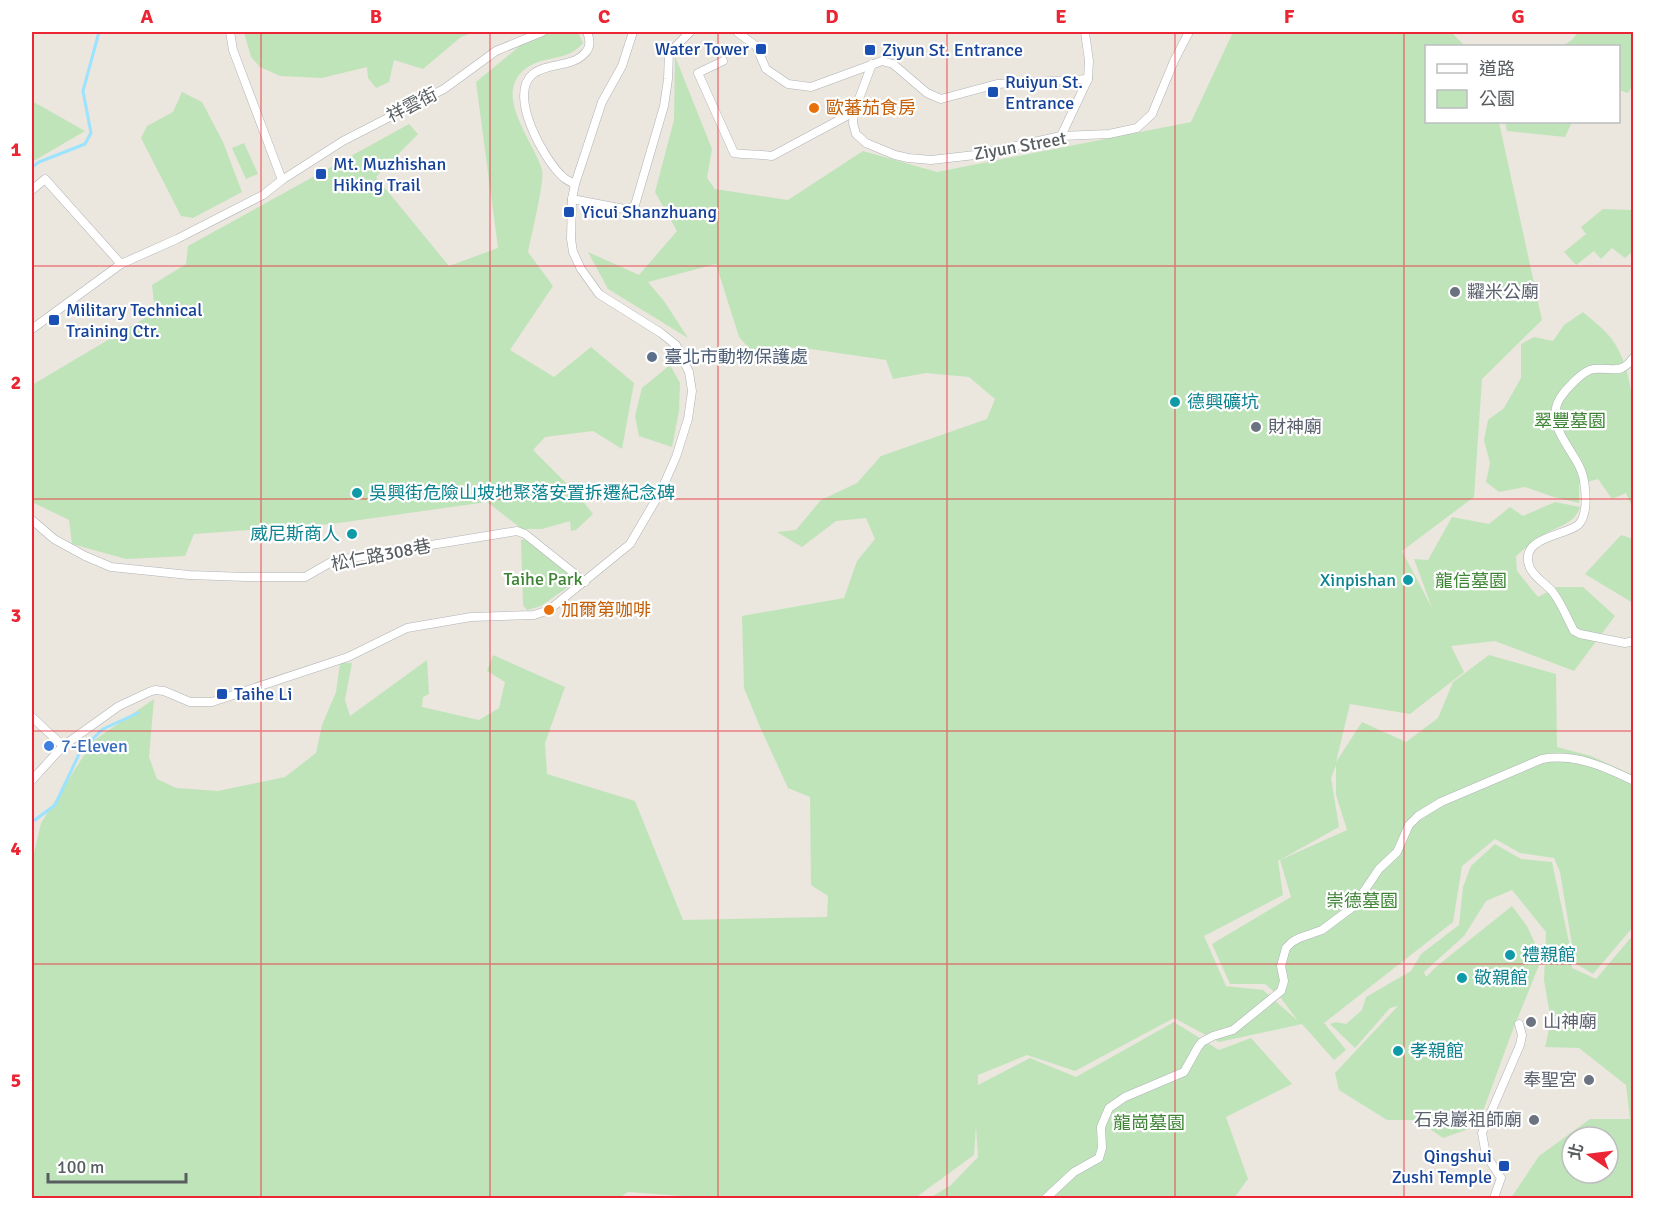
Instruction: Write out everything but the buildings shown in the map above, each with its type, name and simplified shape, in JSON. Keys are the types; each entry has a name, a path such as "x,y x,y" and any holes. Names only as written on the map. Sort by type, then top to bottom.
{"street":[{"path":"230,32 233,50 282,180"},
{"name":"祥雲街","path":"32,329 120,264 177,239 254,200 343,141 444,89 496,51 542,32"},
{"path":"575,184 563,178 547,156 525,112 523,94 527,81 536,71 574,61 584,54 589,43 587,32"},
{"path":"32,780 63,746 119,706 155,690 164,691 190,702 212,702 348,657 408,628 471,617 534,615 549,610 630,544 662,491 676,457 688,419 692,391 689,372 676,345 599,294 580,268 573,252 572,199 575,184 602,102 622,66 633,32"},
{"path":"572,199 624,209 635,205 664,106 669,53 690,32"},
{"path":"737,32 756,46 766,69 788,84 811,87 882,61 893,64 927,93 941,99 997,84 1088,79"},
{"path":"1060,136 1088,79 1089,61 1085,32"},
{"name":"Ziyun Street","path":"854,112 854,130 860,139 895,155 919,160 975,155 1060,136 1109,134 1137,128 1152,114 1189,32"},
{"path":"723,61 698,73 734,153 758,153 772,156 854,112 872,64"},
{"path":"32,190 45,179 120,264"},
{"path":"1634,357 1628,365 1619,370 1592,369 1583,372 1562,396 1554,414 1555,420 1569,450 1580,465 1584,481 1585,507 1582,519 1577,526 1547,536 1531,551 1528,558 1531,568 1553,592 1574,631 1625,643 1634,641"},
{"name":"松仁路308巷","path":"32,520 54,539 111,567 246,577 305,577 333,561 517,531 525,534 585,582"},
{"path":"32,717 63,746"},
{"path":"1046,1198 1074,1172 1099,1158 1102,1148 1101,1127 1109,1108 1125,1098 1184,1072 1202,1042 1233,1030 1281,991 1284,981 1281,966 1286,948 1299,938 1322,930 1354,906 1379,869 1397,852 1409,825 1418,816 1441,802 1542,759 1552,757 1579,759 1634,781"},
{"path":"1494,1198 1501,1178 1486,1155 1482,1133 1520,1045 1522,1035 1519,1024"}],"green space":[{"path":"244,32 474,32 461,37 423,69 394,60 389,82 376,88 368,78 367,67 322,78 280,76 260,67 251,57"},
{"path":"551,32 578,32 583,43 568,54 534,63 526,68 519,75 514,86 513,98 520,123 542,170 540,196 528,252 553,286 510,350 554,377 591,347 634,383 622,449 593,431 545,437 533,450 578,495 593,514 576,530 571,531 570,521 542,529 522,529 487,502 331,524 194,534 185,556 126,559 72,544 69,520 32,502 32,385 155,312 152,285 186,264 188,246 409,124 418,134 376,177 449,266 498,248 476,82 527,40"},
{"path":"1233,32 1451,32 1464,45 1425,45 1425,123 1499,123 1542,320 1482,379 1474,497 1402,551 1432,608 1414,559 1428,560 1452,517 1489,524 1510,507 1523,516 1555,502 1580,507 1575,517 1539,538 1516,556 1517,571 1538,597 1557,587 1583,587 1615,616 1574,671 1495,641 1451,646 1464,672 1410,714 1350,704 1336,762 1362,722 1406,742 1438,718 1453,682 1489,655 1556,674 1557,747 1591,756 1633,775 1633,927 1593,974 1575,963 1560,872 1554,858 1520,853 1495,839 1462,866 1453,922 1324,1023 1346,1050 1334,1060 1302,1024 1219,1042 1174,1018 1075,1071 1027,1055 978,1075 978,1085 1030,1058 1076,1077 1174,1022 1219,1050 1251,1038 1292,1084 1226,1117 1248,1179 1234,1198 930,1198 951,1185 978,1157 976,1126 974,1155 915,1198 708,1198 628,1192 619,1198 32,1198 32,861 41,823 93,741 154,699 149,757 157,779 176,788 218,791 285,777 316,753 322,725 336,692 340,663 352,663 345,700 350,716 427,660 429,694 423,697 422,707 479,720 499,708 505,682 487,671 493,655 565,687 545,743 547,774 635,801 683,920 827,917 828,896 811,885 810,797 788,788 744,688 742,616 844,598 857,561 875,539 866,518 836,521 802,547 777,532 796,530 821,500 857,483 881,456 987,419 995,399 969,377 926,373 893,379 886,360 797,347 755,355 739,337 716,264 648,282 664,301 688,338 608,289 588,252 639,275 677,231 655,192 674,120 675,56 712,149 707,178 715,189 788,200 863,151 937,172 1191,122","holes":["1336,765 1336,795 1347,830 1280,860 1291,897 1212,944 1230,984 1265,984 1280,997 1298,1021 1263,990 1226,986 1204,936 1283,895 1278,861 1339,827 1331,778"]},
{"path":"1578,32 1633,32 1633,85 1628,93 1620,90 1620,45 1564,45 1572,40"},
{"path":"182,92 202,102 223,142 242,192 193,218 181,216 141,138 147,126 173,112"},
{"path":"32,101 85,131 32,162"},
{"path":"1505,123 1572,123 1565,137 1507,131"},
{"path":"244,143 258,174 246,179 232,148"},
{"path":"1603,209 1633,210 1633,233 1631,235 1633,251 1625,258 1612,248 1601,259 1594,251 1576,265 1564,252 1586,234 1581,227"},
{"name":"翠豐墓園","path":"1583,312 1610,337 1628,374 1634,420 1633,509 1626,493 1612,499 1598,479 1579,484 1579,503 1525,487 1499,492 1486,482 1490,463 1484,440 1488,420 1504,408 1521,378 1521,344 1534,337 1553,341 1564,325"},
{"path":"670,365 680,383 679,411 672,447 639,436 635,416 642,388"},
{"path":"1621,535 1633,539 1633,603 1585,574"},
{"name":"Taihe Park","path":"526,539 578,580 541,606 527,610 523,605 521,540"},
{"path":"1495,844 1521,859 1552,862 1569,942 1572,968 1596,979 1633,935 1633,1198 1511,1198 1539,1156 1560,1141 1560,1185 1620,1185 1620,1125 1582,1125 1590,1119 1630,1119 1626,1085 1579,1048 1545,1047 1551,1021 1544,980 1546,932 1512,890 1486,901 1464,936 1424,972 1426,977 1512,906 1527,926 1542,958 1483,1111 1474,1127 1443,1138 1417,1120 1387,1120 1339,1090 1335,1073 1398,1006 1390,1008 1355,1048 1330,1024 1336,1022 1346,1024 1362,1010 1366,997 1411,971 1421,954 1459,925 1463,887 1471,866"}],"waterway":[{"path":"32,167 39,162 85,144 91,133 83,91 99,32"},
{"path":"32,819 35,820 55,805 81,750 103,729 138,713"}],"place":[{"name":"Water Tower","path":"761,49"},
{"name":"Ziyun St. Entrance","path":"870,50"},
{"name":"Ruiyun St. Entrance","path":"993,92"},
{"name":"歐蕃茄食房","path":"814,108"},
{"name":"Mt. Muzhishan Hiking Trail","path":"321,174"},
{"name":"Yicui Shanzhuang","path":"569,212"},
{"name":"糶米公廟","path":"1455,292"},
{"name":"Military Technical Training Ctr.","path":"54,320"},
{"name":"臺北市動物保護處","path":"652,357"},
{"name":"德興礦坑","path":"1175,402"},
{"name":"財神廟","path":"1256,427"},
{"name":"吳興街危險山坡地聚落安置拆遷紀念碑","path":"357,493"},
{"name":"威尼斯商人","path":"352,534"},
{"name":"Xinpishan","path":"1408,580"},
{"name":"加爾第咖啡","path":"549,610"},
{"name":"Taihe Li","path":"222,694"},
{"name":"7-Eleven","path":"49,746"},
{"name":"禮親館","path":"1510,955"},
{"name":"敬親館","path":"1462,978"},
{"name":"山神廟","path":"1531,1022"},
{"name":"孝親館","path":"1398,1051"},
{"name":"奉聖宮","path":"1589,1080"},
{"name":"石泉巖祖師廟","path":"1534,1120"},
{"name":"Qingshui Zushi Temple","path":"1504,1166"}],"park label":[{"name":"龍信墓園","path":"1471,581"},
{"name":"崇德墓園","path":"1362,901"},
{"name":"龍崗墓園","path":"1149,1123"}]}
